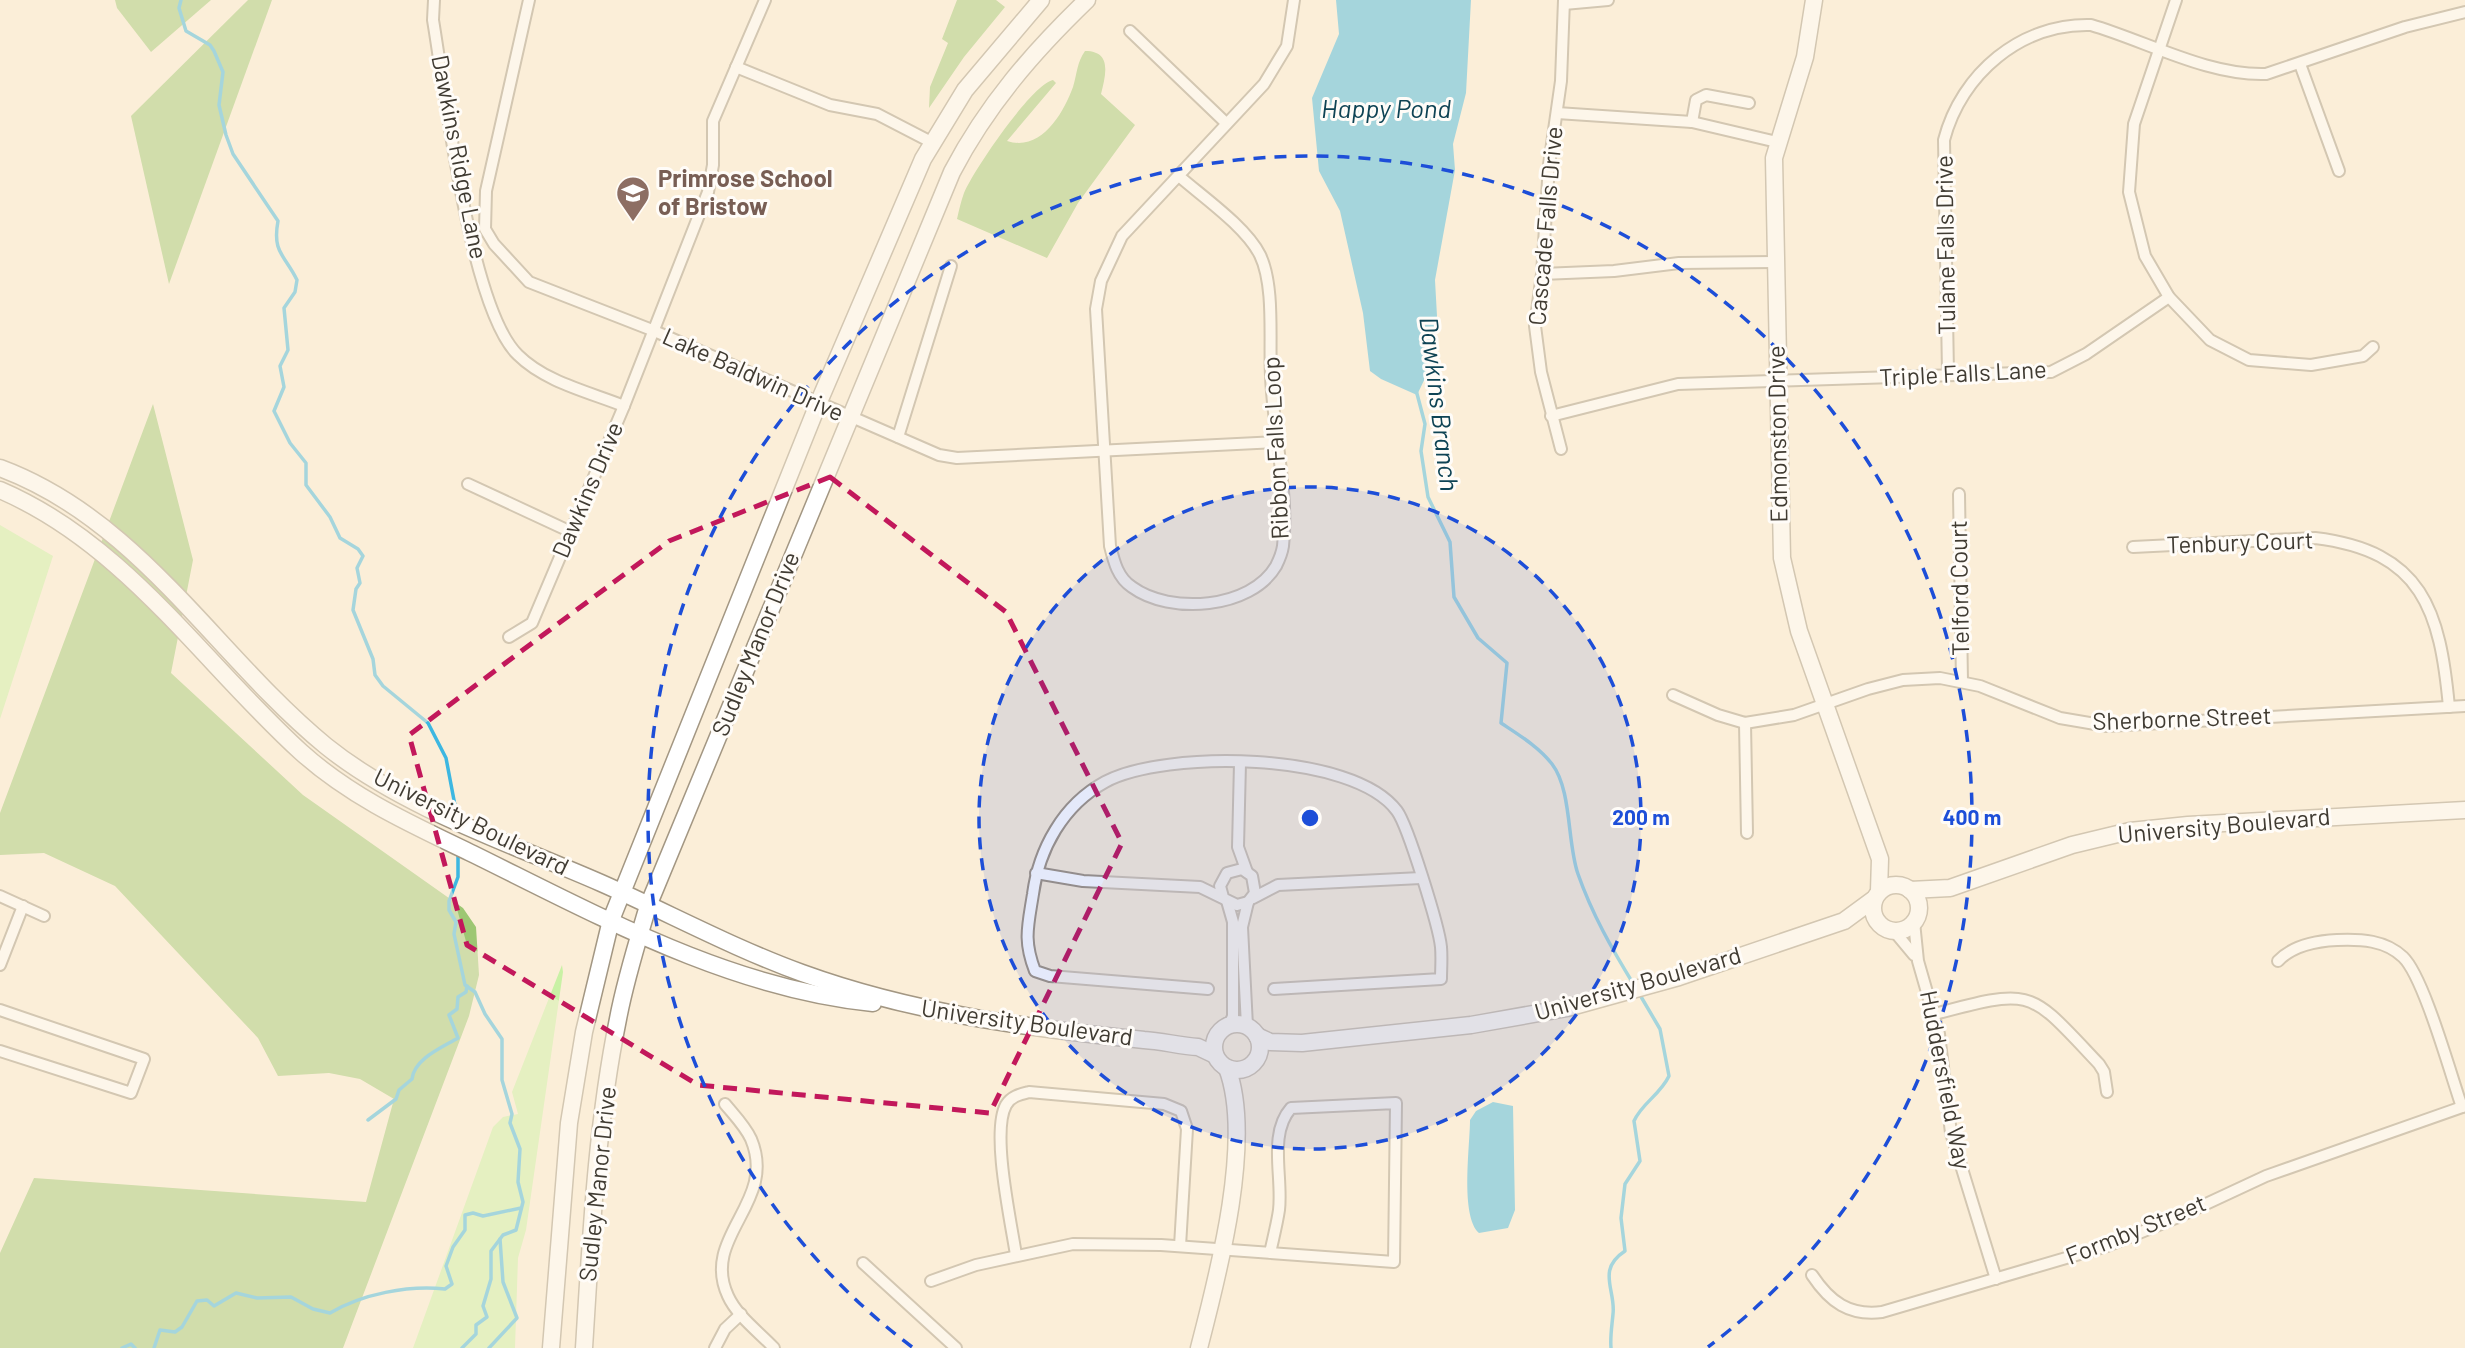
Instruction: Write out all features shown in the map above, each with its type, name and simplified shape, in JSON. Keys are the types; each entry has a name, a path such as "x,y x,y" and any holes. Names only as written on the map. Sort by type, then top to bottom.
{"main road":[{"name":"Sudley Manor Drive","path":"551,1348 569,1123 584,1032 611,920 817,404 933,143 965,90 1041,0"},
{"name":"Sudley Manor Drive","path":"584,1348 594,1188 602,1122 618,1019 648,906 930,221 970,137 1007,83 1087,0"},
{"name":"Edmonston Drive","path":"1814,0 1805,57 1774,158 1782,558 1799,631 1880,859 1906,888"},
{"name":"University Boulevard","path":"0,468 31,480 98,522 145,562 327,746 384,784 438,811 775,963 903,1004 1036,1029 1151,1040 1202,1048 1215,1055"},
{"name":"University Boulevard","path":"0,490 56,519 105,555 302,753 380,809 687,955 768,981 863,1002 903,1004"},
{"name":"University Boulevard","path":"1916,917 1931,898 1950,888 2072,845 2130,831 2188,825 2465,810"},
{"name":"Edmonston Drive","path":"1877,895 1880,859"},
{"path":"1890,885 1906,888 1918,902 1916,917 1905,929 1894,931 1878,923 1872,910 1877,895 1890,885"},
{"name":"University Boulevard","path":"1906,888 1950,888"},
{"name":"University Boulevard","path":"1844,921 1877,895"},
{"name":"University Boulevard","path":"1252,1031 1270,1042 1302,1043 1471,1025 1592,1002 1844,921 1859,919 1878,923"},
{"name":"University Boulevard","path":"1151,1040 1197,1038 1224,1029"},
{"path":"1199,1348 1229,1222 1236,1106 1227,1068 1215,1055 1215,1041 1224,1029 1252,1031 1260,1050 1236,1106"},
{"name":"University Boulevard","path":"1253,1063 1302,1043"},
{"path":"1227,1068 1238,1070 1253,1063"}],"street":[{"name":"Dawkins Ridge Lane","path":"434,0 433,20 465,213 501,332 516,354 535,369 624,405"},
{"name":"Dawkins Drive","path":"509,637 532,623 624,405 708,191 713,165 713,121 765,0"},
{"name":"Ribbon Falls Loop","path":"1180,177 1251,241 1260,254 1266,273 1276,442 1284,524 1283,549 1263,584 1245,595 1198,602 1168,603 1130,586 1116,569 1110,546 1096,309 1101,281 1122,236 1264,85 1287,46 1294,0"},
{"path":"1564,2 1608,0"},
{"path":"2176,0 2134,124 2129,192 2145,256 2169,297 2210,340 2249,360 2311,365 2363,356 2374,347"},
{"name":"Lake Baldwin Drive","path":"526,2 486,191 485,229 494,244 529,282 652,330 939,455 957,458 1276,442"},
{"name":"Cascade Falls Drive","path":"1561,449 1551,416 1535,326 1542,274 1544,211 1557,113 1564,2"},
{"name":"Tulane Falls Drive","path":"1948,373 1943,151 1950,115 1965,88 1987,64 2044,30 2069,24 2091,25 2243,75 2266,74 2405,27 2465,12"},
{"path":"1129,31 1226,123"},
{"path":"2300,64 2339,171"},
{"path":"736,67 830,105 877,114 933,143"},
{"path":"1692,122 1696,100 1706,95 1749,103"},
{"path":"1557,113 1692,122 1777,142"},
{"path":"1542,274 1614,271 1679,263 1774,261"},
{"path":"898,438 951,266"},
{"name":"Triple Falls Lane","path":"1551,416 1678,384 1948,373 2051,372 2086,354 2169,297"},
{"path":"468,484 569,531"},
{"name":"Telford Court","path":"1959,494 1962,681"},
{"name":"Tenbury Court","path":"2133,547 2315,538 2339,541 2374,553 2404,575 2434,617 2444,649 2449,707"},
{"name":"Sherborne Street","path":"1745,723 1781,718 1826,705 1868,688 1903,680 1940,678 1962,681 2002,693 2060,718 2107,726 2465,706"},
{"path":"1673,695 1718,715 1745,723 1747,834"},
{"path":"1224,1029 1233,1016 1234,928 1220,886 1238,847 1240,763"},
{"path":"1208,989 1049,976 1035,971 1026,945 1036,873 1048,838 1069,812 1103,783 1132,770 1159,764 1301,765 1364,785 1396,810 1408,834 1441,945 1441,979 1274,989"},
{"path":"1238,847 1256,887 1242,928 1252,1031"},
{"path":"1200,887 1236,869 1278,885 1420,878"},
{"path":"1036,873 1083,881 1200,887 1237,905 1278,885"},
{"path":"0,896 44,916"},
{"path":"0,965 23,906"},
{"name":"Huddersfield Way","path":"1916,917 1918,961 1935,1014 1951,1133 1996,1279"},
{"name":"Huddersfield Way","path":"1894,931 1918,961"},
{"path":"2278,961 2287,952 2300,946 2355,939 2377,943 2402,956 2416,976 2463,1107"},
{"path":"1935,1014 2003,996 2029,999 2053,1015 2099,1064 2104,1072 2107,1092"},
{"path":"0,1010 144,1059 131,1093 0,1051"},
{"path":"1016,1255 1002,1163 1002,1119 1006,1104 1012,1098 1029,1092 1173,1105 1181,1111 1187,1129 1180,1247"},
{"path":"931,1281 1016,1255 1073,1244 1180,1247 1394,1262 1396,1103 1291,1108 1285,1115 1279,1128 1279,1208 1270,1253"},
{"path":"726,1104 751,1139 757,1166 750,1202 729,1234 723,1261 726,1293 741,1314 774,1348"},
{"name":"Formby Street","path":"1812,1275 1837,1304 1872,1313 1996,1279 2127,1238 2266,1176 2463,1107"},
{"path":"863,1263 956,1348"},
{"path":"715,1348 725,1329 741,1314"}],"highlighted area":[{"path":"830,477 1006,612 1122,843 990,1113 698,1085 467,945 409,735 669,541"}],"green space":[{"path":"115,0 211,0 151,52 117,8"},
{"path":"248,0 272,0 169,284 131,116"},
{"path":"957,0 996,0 1005,7 964,57 929,108 930,87 948,43 942,39"},
{"path":"1085,51 1094,52 1103,59 1105,72 1101,94 1135,125 1078,203 1047,258 957,219 964,193 991,149 1031,96 1053,80 1056,83 1007,141 1030,141 1040,136 1057,119 1069,98"},
{"path":"153,404 193,560 171,673 303,795 463,908 476,927 479,975 469,1016 343,1348 0,1348 0,1253 34,1178 366,1202 394,1099 360,1079 329,1073 278,1076 258,1038 115,886 44,853 0,855 0,813"},
{"path":"0,525 53,556 0,719"},
{"path":"562,965 526,1230 518,1258 515,1348 413,1348 493,1127 503,1117 518,1114 512,1092"}],"water":[{"name":"Happy Pond","path":"1336,0 1471,0 1466,93 1453,144 1455,170 1435,280 1437,316 1428,372 1417,395 1381,379 1370,371 1363,313 1340,211 1319,171 1312,98 1339,34"},
{"path":"1493,1102 1513,1106 1515,1210 1508,1228 1479,1233 1473,1224 1468,1197 1470,1120 1476,1111"}],"waterway":[{"path":"181,0 179,8 186,31 210,45 223,72 219,105 226,135 233,154 278,221 278,247 297,280 295,292 284,308 288,350 280,366 284,387 274,411 290,443 306,463 306,485 330,517 340,538 358,549 363,556 357,568 360,583 356,589 353,610 373,659 375,675 383,686 428,723 446,758 457,816"},
{"name":"Dawkins Branch","path":"1416,390 1425,424 1421,451 1428,497 1450,542 1454,597 1478,638 1507,663 1501,723 1541,752 1558,775 1566,802 1578,874 1603,931 1634,985"},
{"path":"458,852 458,877 449,901 449,910 456,922 454,934 465,985 475,992 485,1014 502,1039 502,1080 512,1114 510,1123 520,1149 518,1182 523,1202 516,1230 503,1235 491,1251 491,1279 483,1306 487,1317 476,1325 476,1334 462,1348"},
{"path":"368,1120 396,1099 399,1090 412,1079 423,1060 458,1038 449,1015 457,1009 458,997 466,992 467,986"},
{"name":"Dawkins Branch","path":"1611,1348 1613,1305 1609,1273 1616,1258 1625,1251 1621,1218 1625,1184 1640,1161 1634,1121 1669,1076 1660,1029 1640,995"},
{"path":"154,1348 160,1330 175,1332 182,1327 197,1301 207,1300 214,1306 236,1293 257,1298 291,1297 313,1309 330,1313 356,1301 386,1292 416,1288 445,1289 452,1284 446,1266 453,1247 465,1230 465,1215 473,1213 483,1216 521,1208"},
{"path":"489,1348 517,1318 503,1282 500,1239"},
{"path":"122,1348 131,1344 135,1348"}],"place":[{"name":"Primrose School of Bristow","path":"633,223"}]}
